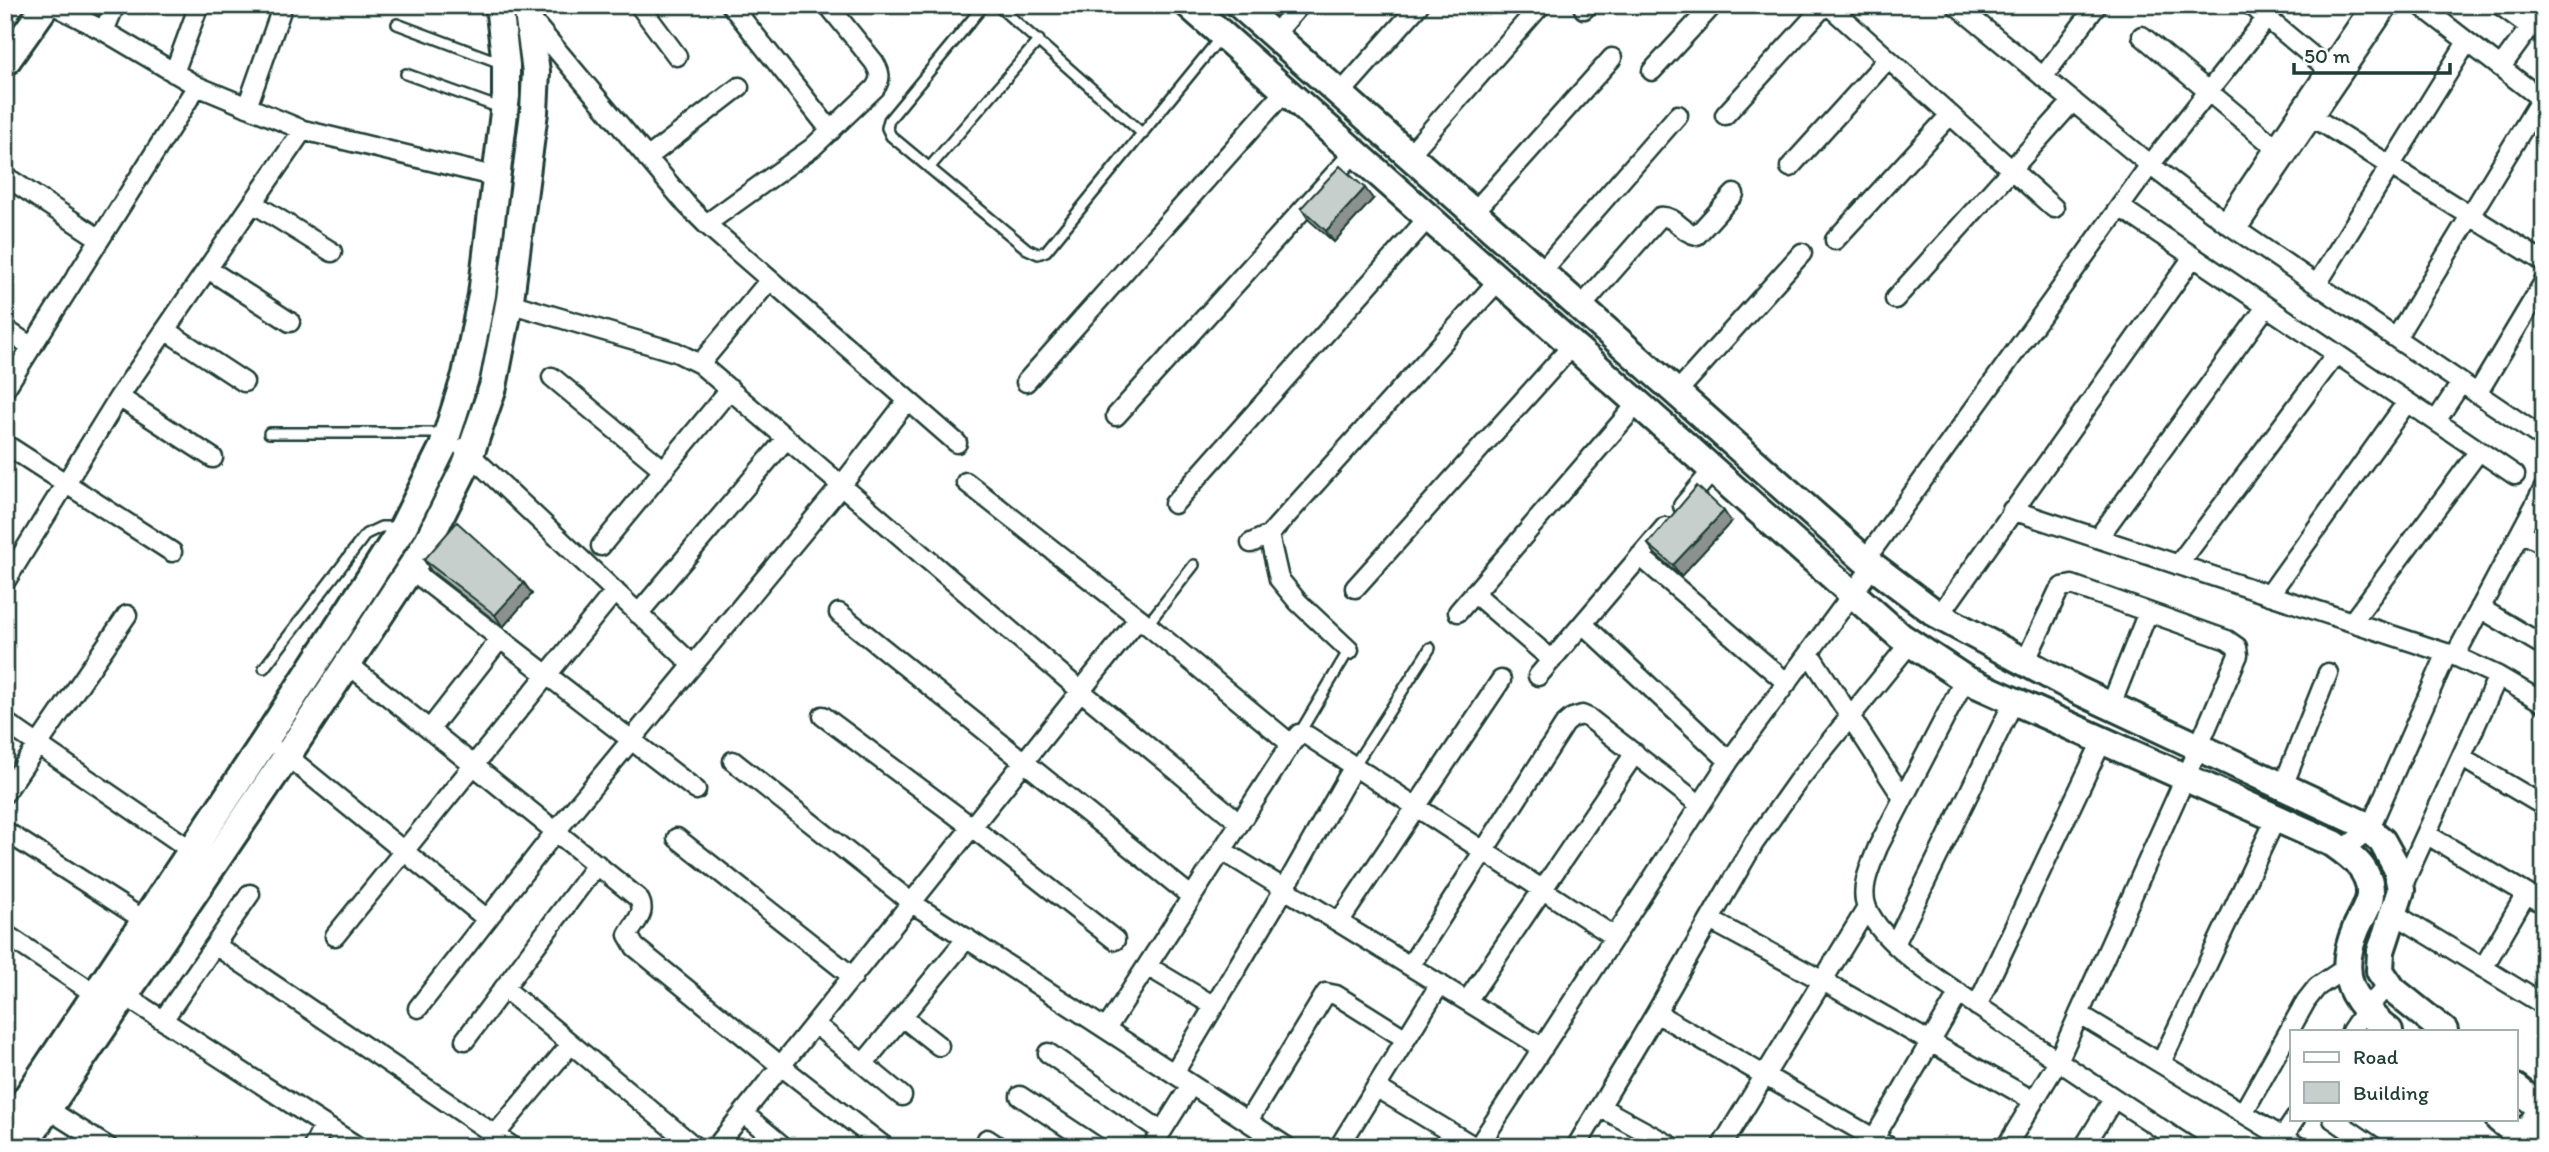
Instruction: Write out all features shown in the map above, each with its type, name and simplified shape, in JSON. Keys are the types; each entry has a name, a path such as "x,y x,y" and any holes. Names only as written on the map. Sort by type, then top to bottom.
{"main road":[{"path":"5,64 46,5"},
{"path":"22,1147 46,1108 144,920 266,739 403,527 447,433 466,375 482,295 505,110 506,65 499,5"},
{"path":"1189,5 1852,595 1910,643 1965,679 2276,818 2342,849 2355,859 2367,876 2370,895 2348,948 2346,975 2355,996 2388,1030"},
{"path":"1240,5 1869,563 1939,616 2111,705 2361,823 2382,841 2397,868 2397,902 2381,951 2379,971 2393,990 2443,1030"},
{"path":"5,1130 107,990 287,756 426,545 470,454 493,387 509,303 534,112 536,72 528,11"},
{"path":"2518,1089 2542,1104"},
{"path":"2500,1120 2522,1143"}],"street":[{"path":"54,5 197,86 303,130 496,177"},
{"path":"104,31 115,5"},
{"path":"174,72 199,5"},
{"path":"247,107 283,5"},
{"path":"639,5 677,56"},
{"path":"731,5 831,131"},
{"path":"706,224 812,148 876,89 880,72 828,5"},
{"path":"1274,35 1300,5"},
{"path":"1340,94 1419,5"},
{"path":"1409,155 1541,5"},
{"path":"1652,71 1713,5"},
{"path":"1725,115 1826,5 2054,208"},
{"path":"1956,5 1977,12 2043,77 2150,165 2231,226 2544,439"},
{"path":"2043,77 2097,5"},
{"path":"2251,5 2272,12 2328,69"},
{"path":"2231,226 2276,148 2371,5"},
{"path":"2231,226 2313,117 2389,5"},
{"path":"2396,338 2542,100 2420,5"},
{"path":"2500,5 2530,27"},
{"path":"2501,67 2544,8"},
{"path":"528,11 648,158 706,224 957,443"},
{"path":"1377,1088 1476,1147 1729,761 1852,595 1869,563 2150,165 2272,12"},
{"path":"2142,36 2276,148"},
{"path":"2317,285 2467,41"},
{"path":"1474,212 1612,58"},
{"path":"1790,167 1888,59"},
{"path":"5,389 197,86"},
{"path":"648,158 739,87"},
{"path":"1026,382 1285,91"},
{"path":"1895,299 2073,101"},
{"path":"1541,272 1678,115"},
{"path":"1835,240 1951,115"},
{"path":"2313,117 2544,262"},
{"path":"5,582 120,397 303,130"},
{"path":"1116,416 1354,153"},
{"path":"5,176 100,239"},
{"path":"1581,307 1660,217 1670,218 1697,235 1734,194"},
{"path":"253,202 332,252"},
{"path":"2120,207 2515,475"},
{"path":"1174,504 1428,218"},
{"path":"1677,392 1802,253"},
{"path":"1939,616 2193,257"},
{"path":"208,268 290,323"},
{"path":"700,364 769,281"},
{"path":"1251,543 1269,535 1498,281"},
{"path":"2477,394 2544,282"},
{"path":"509,303 676,352 700,364 1082,692 1240,823"},
{"path":"2098,538 2266,307"},
{"path":"5,329 32,347"},
{"path":"165,330 244,382"},
{"path":"1355,588 1572,346"},
{"path":"2178,565 2336,354"},
{"path":"552,377 663,470"},
{"path":"2436,421 2460,383"},
{"path":"601,545 730,389"},
{"path":"120,397 213,458"},
{"path":"418,1008 556,831 841,486 907,401"},
{"path":"2269,595 2407,402"},
{"path":"1458,611 1637,404"},
{"path":"447,433 693,665"},
{"path":"638,614 786,439"},
{"path":"5,444 172,552"},
{"path":"2352,622 2479,451"},
{"path":"1538,676 1712,471"},
{"path":"966,482 1295,739"},
{"path":"2342,849 2369,830 2451,654 2480,608 2544,488"},
{"path":"2012,510 2451,654 2498,676 2544,703"},
{"path":"2521,532 2544,544"},
{"path":"1269,535 1279,579 1298,602 1349,650"},
{"path":"1640,556 1787,683"},
{"path":"410,569 696,790"},
{"path":"2006,1147 2058,1061 2238,654 2237,647 2227,640 2066,585 2058,592 2025,662"},
{"path":"335,936 615,591"},
{"path":"1474,593 1552,660"},
{"path":"2480,608 2544,646"},
{"path":"2111,705 2148,612"},
{"path":"839,613 1192,897"},
{"path":"5,793 127,615"},
{"path":"716,1147 1082,692 1143,622"},
{"path":"1583,624 1729,761"},
{"path":"430,729 500,639"},
{"path":"1576,1147 1754,843 1798,781 1910,643"},
{"path":"1809,653 1903,798"},
{"path":"348,664 638,898 643,905 642,914 628,935 630,941 781,1066 885,1147"},
{"path":"2283,786 2328,673"},
{"path":"2498,676 2397,902 2483,968 2544,1005"},
{"path":"1965,679 1903,798 1868,873 1864,895 1867,908 1895,944 1959,993 2189,1147"},
{"path":"1339,922 1501,680"},
{"path":"1895,944 2014,701"},
{"path":"1410,966 1565,724 1572,718 1582,715 1589,718 1700,805"},
{"path":"823,716 973,828 1115,940"},
{"path":"5,722 191,850"},
{"path":"1106,1029 1295,739 1308,736 1615,937"},
{"path":"266,739 487,919"},
{"path":"1977,1006 2102,741"},
{"path":"1467,1001 1634,753"},
{"path":"2461,757 2544,806"},
{"path":"733,761 912,903 1287,1147"},
{"path":"1174,1073 1285,888 1354,766"},
{"path":"2161,1063 2276,818"},
{"path":"5,831 144,920"},
{"path":"2427,834 2544,904"},
{"path":"677,838 853,976"},
{"path":"1223,851 1543,1048"},
{"path":"465,1040 597,864"},
{"path":"163,1020 250,894"},
{"path":"2483,968 2526,894"},
{"path":"1721,1147 1867,908"},
{"path":"1710,920 2034,1101"},
{"path":"5,934 163,1020 358,1147"},
{"path":"863,1064 967,938"},
{"path":"215,944 513,1147"},
{"path":"1147,966 1214,1006"},
{"path":"2244,1113 2306,1001 2317,987 2347,967"},
{"path":"1339,1147 1440,984"},
{"path":"2352,1030 2366,1009 2389,985"},
{"path":"504,988 695,1147"},
{"path":"1248,1121 1326,993 1336,995 1406,1039"},
{"path":"1656,1013 1877,1144 1930,1042 1959,993"},
{"path":"2079,1014 2299,1147"},
{"path":"902,1017 939,1046"},
{"path":"815,1024 902,1096"},
{"path":"495,1135 571,1044"},
{"path":"1048,1053 1159,1141 1191,1085"},
{"path":"1020,1096 1097,1147"},
{"path":"2084,1147 2114,1098"},
{"path":"2522,1143 2542,1104"},
{"path":"1600,1107 1673,1147"},
{"path":"46,1108 108,1147"},
{"path":"743,1113 784,1147"},
{"path":"2283,1137 2294,1120"},
{"path":"2334,1120 2374,1147"},
{"path":"313,1147 324,1125"}],"lane":[{"path":"984,5 889,120 887,128 891,135 929,168 1027,249 1038,254 1046,251 1222,35"},
{"path":"997,5 1143,134"},
{"path":"397,24 506,65"},
{"path":"929,168 1039,40"},
{"path":"406,74 505,110"},
{"path":"269,433 447,433"},
{"path":"264,668 366,534 381,527 403,527"},
{"path":"1143,622 1194,565"},
{"path":"1354,766 1430,648"},
{"path":"1295,739 1349,650"}],"building":[{"path":"1340,166 1365,188 1326,231 1301,208"},
{"path":"1697,486 1724,511 1673,565 1648,544"},
{"path":"457,522 524,583 495,615 424,560"}]}
